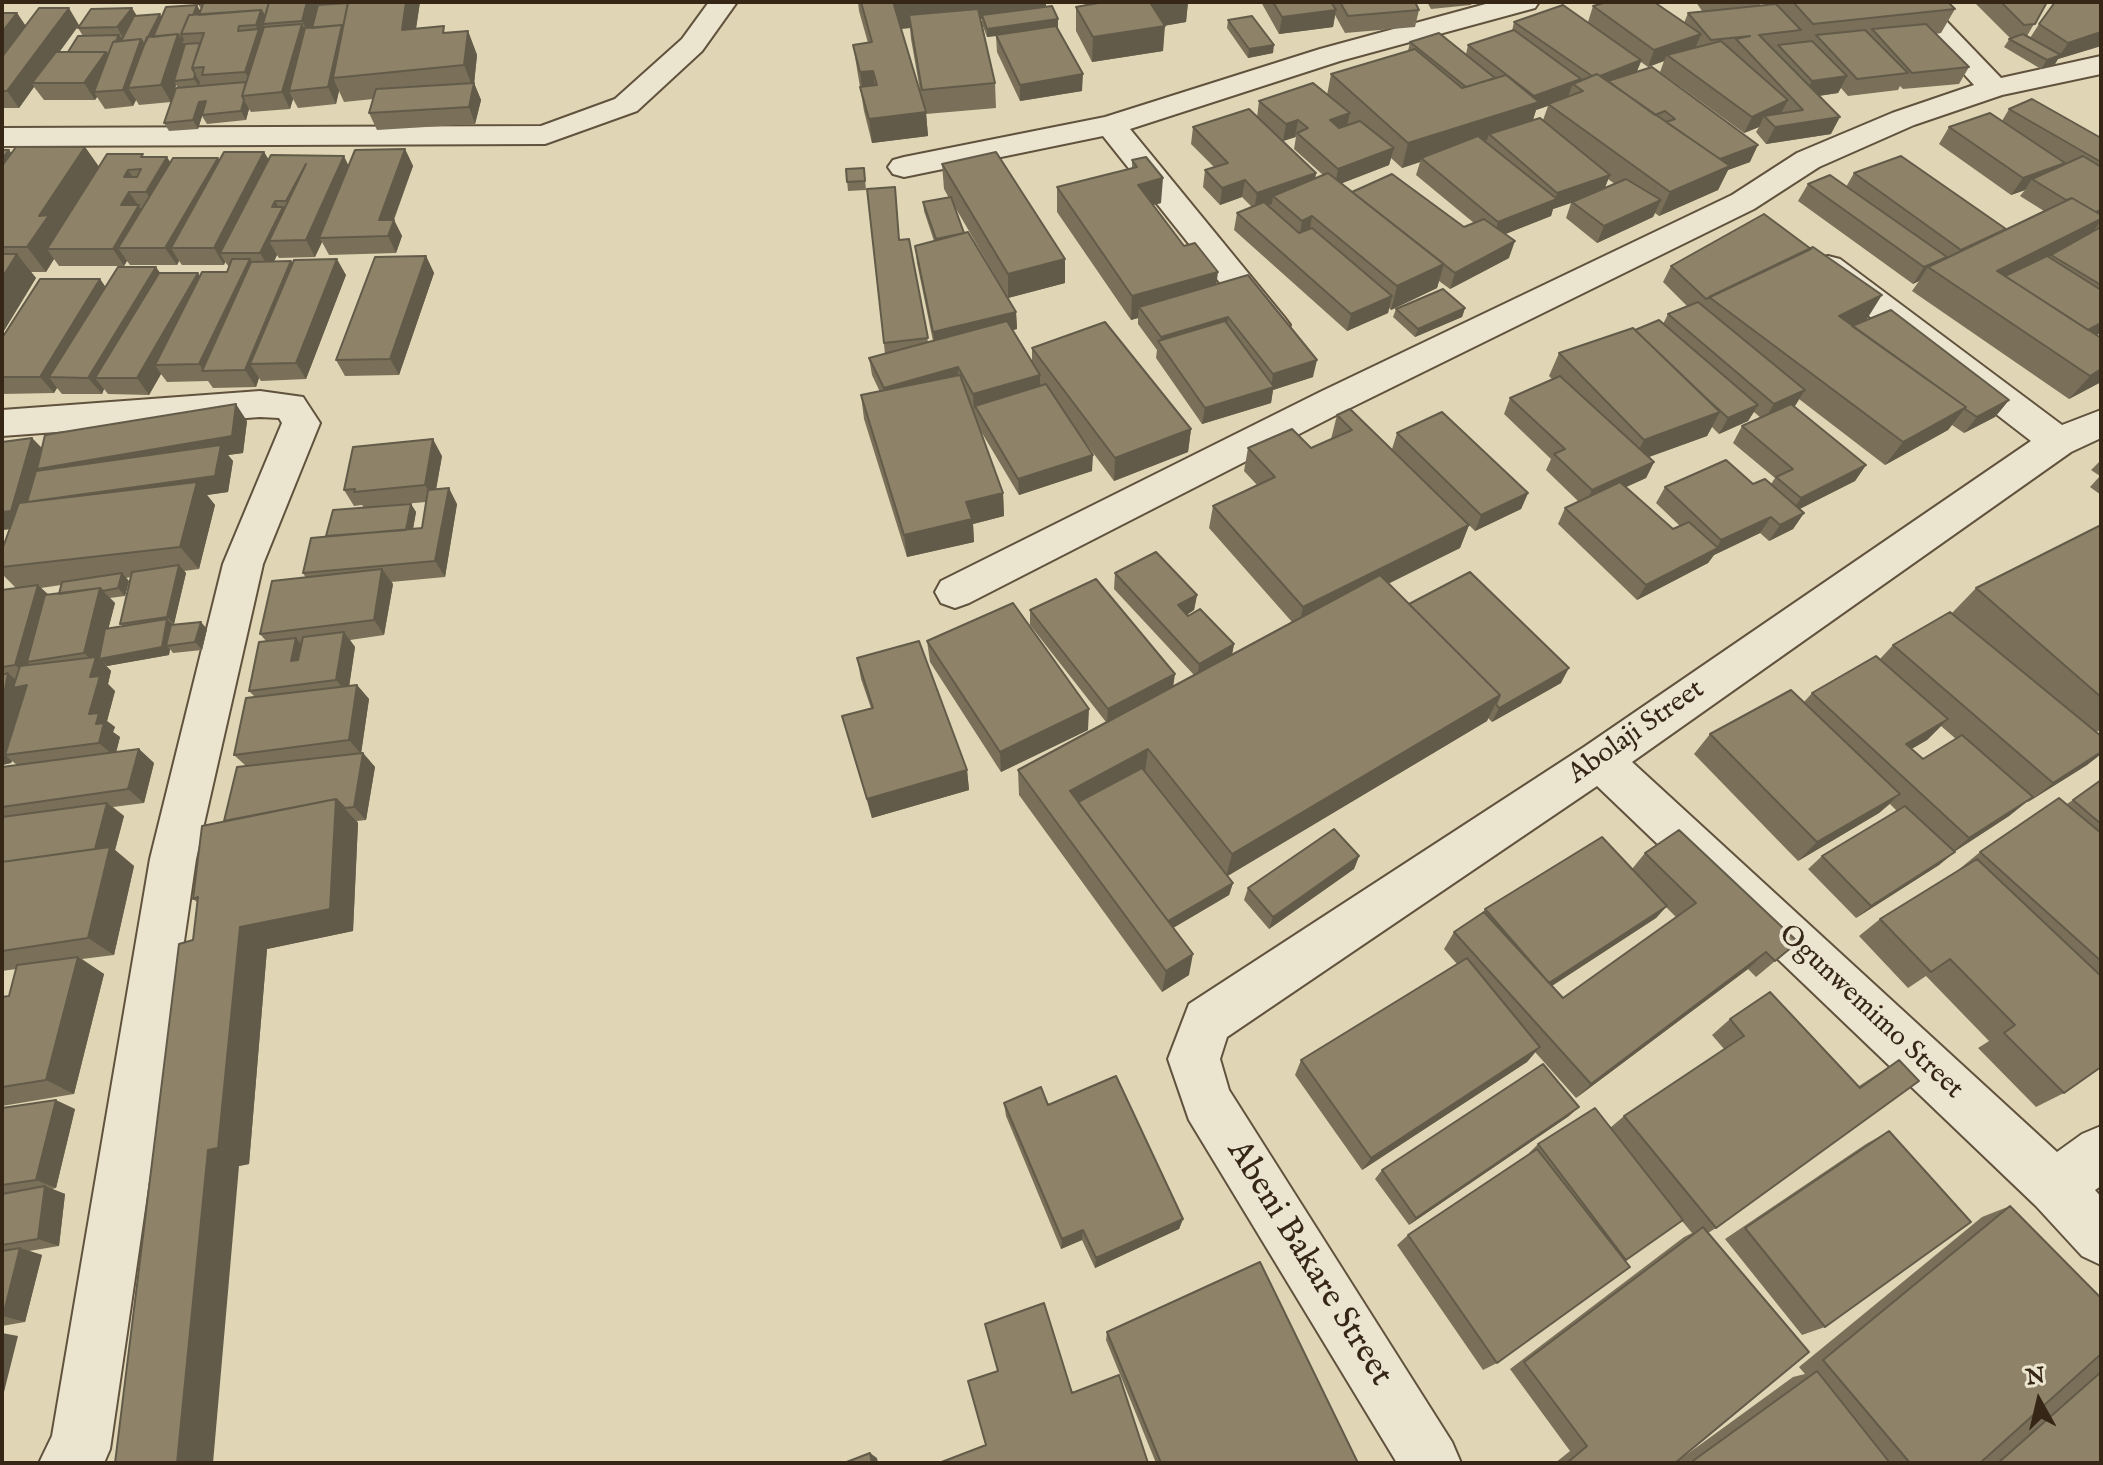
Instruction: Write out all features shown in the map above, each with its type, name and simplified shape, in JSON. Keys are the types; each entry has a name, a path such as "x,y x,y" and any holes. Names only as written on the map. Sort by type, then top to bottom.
{"street":[{"path":"2,137 545,135 626,105 692,45 723,2"},
{"path":"904,167 1111,125 1330,55 1525,2"},
{"path":"1912,2 1994,88"},
{"path":"955,592 1314,377 1755,212 1808,160 1903,119 1994,88 2101,65"},
{"path":"1111,125 1314,377"},
{"path":"1806,250 2058,442"},
{"path":"2,423 260,404 290,406 301,423 243,564 173,859 80,1449 69,1463"},
{"name":"Abolaji Street","path":"1194,1059 1207,1021 1600,760 2058,442 2101,423"},
{"name":"Ogunwemimo Street","path":"1600,760 2055,1187 2101,1237"},
{"name":"Abeni Bakare Street","path":"1194,1059 1207,1102 1431,1463"},
{"path":"2055,1187 2101,1153"}],"building":[{"path":"199,2 269,2 265,17 261,10 199,15 203,4"},
{"path":"269,2 307,2 302,21 263,24"},
{"path":"348,2 406,2 402,30 444,26 443,33 468,31 464,65 333,78"},
{"path":"861,2 921,2 894,5 926,112 869,119 860,87 877,85 873,71 860,72 853,45 872,42"},
{"path":"1097,2 1162,2 1151,4 1165,26 1093,37 1076,7"},
{"path":"1273,2 1331,2 1336,10 1282,17"},
{"path":"1340,2 1415,2 1419,10 1348,16"},
{"path":"1607,2 1654,2 1701,34 1654,50 1593,6"},
{"path":"1793,2 1948,2 1955,9 1813,24"},
{"path":"2001,2 2047,2 2035,24 2024,25"},
{"path":"2055,2 2101,2 2101,32 2068,43 2039,24"},
{"path":"348,3 343,27 312,28 318,5"},
{"path":"1776,4 1801,30 1759,35 1840,117 1775,127 1764,116 1803,110 1736,39 1750,36 1711,40 1688,13"},
{"path":"197,5 181,34 183,40 178,34 153,37 166,7"},
{"path":"1563,5 1641,60 1600,76 1592,76 1514,22"},
{"path":"1052,6 1058,19 987,29 982,15"},
{"path":"39,8 69,8 7,91 2,91 2,57"},
{"path":"132,8 117,27 78,28 91,9"},
{"path":"978,9 995,83 922,90 909,15"},
{"path":"261,10 256,25 239,26 238,31 259,29 245,72 202,75 204,67 192,68 204,33 181,34 189,15"},
{"path":"2,13 17,13 2,32"},
{"path":"160,14 144,45 141,39 121,41 134,16"},
{"path":"1252,16 1274,45 1249,49 1228,20"},
{"path":"302,24 282,92 242,96 264,27"},
{"path":"1926,24 1969,67 1912,73 1872,29"},
{"path":"342,25 328,87 289,91 305,28"},
{"path":"1056,26 1083,74 1020,85 996,35"},
{"path":"1514,30 1581,79 1534,96 1468,45"},
{"path":"1865,30 1908,73 1857,79 1816,35"},
{"path":"1439,33 1495,78 1466,87 1410,42"},
{"path":"178,34 161,85 128,88 147,37"},
{"path":"2023,34 2061,55 2047,60 2009,39"},
{"path":"119,35 108,55 106,52 68,52 78,36"},
{"path":"141,39 123,90 94,92 113,42"},
{"path":"1721,41 1788,100 1752,117 1667,55"},
{"path":"1812,41 1847,76 1812,81 1778,45"},
{"path":"200,43 192,68 194,79 174,81 185,44"},
{"path":"1415,49 1462,88 1506,75 1539,102 1408,143 1331,74"},
{"path":"56,52 106,52 84,83 32,83"},
{"path":"1652,67 1758,145 1720,159 1666,122 1675,119 1665,111 1655,115 1608,81"},
{"path":"1597,74 1730,166 1670,192 1548,104 1583,91 1573,84"},
{"path":"246,82 241,111 202,115 206,101 199,102 193,120 164,123 176,88"},
{"path":"474,83 469,107 369,113 376,89"},
{"path":"1313,83 1350,113 1330,120 1339,128 1360,121 1394,148 1338,169 1297,133 1308,128 1298,120 1286,124 1259,101"},
{"path":"2032,99 2101,138 2101,162 2009,109"},
{"path":"1249,109 1316,173 1257,193 1245,180 1222,188 1205,170 1228,163 1193,127"},
{"path":"1990,113 2065,163 2023,178 1949,127"},
{"path":"1540,118 1610,175 1557,193 1489,134"},
{"path":"1478,136 1557,199 1498,222 1421,158"},
{"path":"16,147 85,147 39,216 49,215 27,247 2,247 2,166"},
{"path":"405,149 379,220 394,220 388,236 319,238 355,150"},
{"path":"224,152 264,152 214,248 171,248"},
{"path":"996,152 1065,259 1008,274 942,164"},
{"path":"107,154 167,157 146,192 129,192 121,205 139,205 113,249 47,249","holes":["141,169 137,177 124,177 128,170"]},
{"path":"271,155 344,156 306,240 269,241 306,164 286,201 275,201 272,207 283,207 260,253 220,253"},
{"path":"1901,156 2006,229 1961,250 1854,173"},
{"path":"2083,156 2101,167 2101,210 2096,212 2072,198 2066,200 2032,179"},
{"path":"1146,157 1163,178 1138,185 1184,246 1195,243 1218,272 1132,296 1057,187 1137,167 1132,160"},
{"path":"173,158 218,158 165,248 118,248"},
{"path":"864,168 865,181 847,182 846,169"},
{"path":"1328,173 1444,264 1397,286 1312,216 1302,221 1273,196"},
{"path":"1392,174 1464,227 1484,219 1515,241 1455,273 1352,192"},
{"path":"1830,175 1947,257 1924,267 1808,184"},
{"path":"1626,179 1661,200 1604,226 1572,202"},
{"path":"895,187 899,240 909,239 928,338 884,343 867,189"},
{"path":"951,197 964,233 936,239 923,202"},
{"path":"2072,198 2101,215 2101,219 1997,271 2101,338 2101,369 2090,376 1928,267"},
{"path":"1264,202 1299,233 1312,228 1392,296 1351,314 1237,213"},
{"path":"1764,214 1811,249 1706,299 1671,266"},
{"path":"2101,227 2101,285 2051,255"},
{"path":"968,232 1016,312 933,332 915,246"},
{"path":"1813,247 1882,295 1839,316 1966,407 1903,442 1709,297"},
{"path":"2,254 17,254 2,278"},
{"path":"426,256 390,359 336,360 375,257"},
{"path":"2047,256 2101,290 2101,323 2088,330 2005,276"},
{"path":"232,259 250,259 199,364 155,365 202,272 227,272"},
{"path":"337,259 296,363 250,364 294,260"},
{"path":"291,261 245,370 202,371 251,262"},
{"path":"118,267 156,267 88,378 49,377"},
{"path":"159,273 198,273 137,378 95,378"},
{"path":"1248,275 1317,360 1273,374 1228,317 1161,337 1139,307"},
{"path":"40,279 100,279 40,377 2,377 2,338"},
{"path":"1443,289 1465,308 1418,329 1396,309"},
{"path":"1698,302 1805,390 1774,404 1668,314"},
{"path":"1891,310 2009,400 1977,417 1852,326"},
{"path":"1659,320 1758,405 1728,418 1635,330"},
{"path":"1007,321 1040,375 973,394 958,367 884,388 869,358"},
{"path":"1225,321 1274,387 1205,408 1158,341"},
{"path":"1105,322 1191,429 1115,458 1032,348"},
{"path":"1633,328 1720,412 1644,440 1559,353"},
{"path":"960,375 1003,493 966,502 972,519 904,535 861,395"},
{"path":"1560,376 1654,462 1592,490 1554,454 1565,449 1510,398"},
{"path":"1046,384 1093,455 1018,479 975,406"},
{"path":"236,404 232,436 37,469 45,435"},
{"path":"1791,404 1866,465 1801,498 1776,477 1793,469 1742,426"},
{"path":"1350,409 1469,525 1303,607 1213,506 1275,477 1248,448 1292,429 1311,448 1352,430 1337,415"},
{"path":"1442,412 1528,493 1481,515 1397,433"},
{"path":"32,438 11,511 2,512 2,442"},
{"path":"433,439 425,485 354,492 355,489 344,490 353,447"},
{"path":"221,445 215,476 27,502 36,471"},
{"path":"1726,460 1753,484 1765,479 1804,513 1780,525 1771,517 1721,540 1665,487"},
{"path":"197,482 180,547 2,567 2,550 19,503"},
{"path":"1620,482 1673,529 1689,522 1718,548 1646,585 1565,508"},
{"path":"449,488 435,561 303,573 311,538 422,528 428,490"},
{"path":"411,504 406,530 326,536 333,510"},
{"path":"2101,525 2101,697 1976,588"},
{"path":"1156,552 1197,595 1178,605 1188,616 1200,609 1234,644 1199,664 1115,573"},
{"path":"179,565 167,617 120,624 132,572"},
{"path":"382,569 374,620 260,634 272,581"},
{"path":"1470,572 1569,668 1499,708 1496,704 1500,695 1409,604"},
{"path":"122,573 118,588 59,594 62,582"},
{"path":"1380,575 1500,695 1232,854 1148,749 1070,791 1193,954 1166,971 1018,770"},
{"path":"1096,579 1175,674 1108,709 1030,610"},
{"path":"38,585 15,665 2,667 2,590"},
{"path":"100,588 84,653 27,662 45,595"},
{"path":"1013,603 1089,709 1000,752 927,641"},
{"path":"1950,612 2101,736 2101,752 2053,783 1893,645"},
{"path":"167,619 162,647 99,659 105,629"},
{"path":"201,622 195,642 166,646 171,625"},
{"path":"344,632 336,680 249,691 259,642 296,638 291,661 298,660 303,637"},
{"path":"919,641 967,770 867,799 842,716 873,708 857,658"},
{"path":"1876,656 1948,719 1906,744 1923,759 1962,735 2033,797 1969,838 1812,693"},
{"path":"96,657 90,677 100,676 89,714 99,713 96,724 104,723 99,743 5,755 27,685 13,688 20,666"},
{"path":"8,673 2,706 2,675"},
{"path":"357,685 349,740 234,755 246,698"},
{"path":"1791,690 1900,794 1817,842 1710,734"},
{"path":"139,749 128,789 2,807 2,767"},
{"path":"363,753 354,807 345,808 336,799 224,821 237,767"},
{"path":"1142,768 1233,883 1168,921 1078,802"},
{"path":"2101,780 2101,824 2073,800"},
{"path":"2059,798 2101,833 2101,961 1980,852"},
{"path":"336,799 330,909 240,927 218,1148 208,1150 177,1463 115,1463 179,944 193,940 198,897 193,899 202,826"},
{"path":"107,803 95,849 2,862 2,817"},
{"path":"1905,806 1955,852 1871,906 1822,856"},
{"path":"1334,829 1359,856 1273,917 1248,888"},
{"path":"1679,830 1798,942 1775,961 1766,952 1591,1084 1454,932 1484,912 1563,998 1696,903 1645,853"},
{"path":"1602,837 1667,906 1549,983 1485,909"},
{"path":"110,847 88,938 2,951 2,862"},
{"path":"1977,859 2101,976 2101,1067 2064,1093 2004,1033 2015,1025 1950,959 1931,972 1880,919"},
{"path":"78,957 46,1080 2,1087 2,997 9,996 17,965"},
{"path":"1467,958 1540,1047 1371,1158 1301,1060"},
{"path":"1770,992 1860,1088 1899,1060 1919,1081 1716,1228 1624,1116 1744,1036 1730,1019"},
{"path":"1543,1064 1579,1107 1416,1218 1382,1170"},
{"path":"1116,1076 1183,1219 1096,1258 1083,1230 1062,1239 1004,1103 1041,1087 1048,1105"},
{"path":"56,1100 36,1180 2,1185 2,1108"},
{"path":"1595,1108 1683,1220 1626,1260 1538,1144"},
{"path":"1889,1131 1971,1222 1825,1327 1745,1228"},
{"path":"1537,1149 1630,1267 1497,1363 1408,1235"},
{"path":"45,1186 38,1239 2,1245 2,1194"},
{"path":"2010,1206 2101,1298 2101,1354 1980,1463 1910,1463 1823,1360"},
{"path":"1703,1227 1809,1352 1675,1463 1567,1463 1587,1446 1524,1362"},
{"path":"20,1248 3,1316 2,1316 2,1251"},
{"path":"1260,1262 1358,1463 1161,1463 1107,1332"},
{"path":"1044,1303 1072,1393 1119,1375 1148,1463 939,1463 986,1445 968,1381 998,1371 985,1324"},
{"path":"1817,1371 1890,1463 1690,1463"},
{"path":"2101,1372 2101,1463 1998,1463"},
{"path":"870,1453 872,1463 844,1463"}]}
